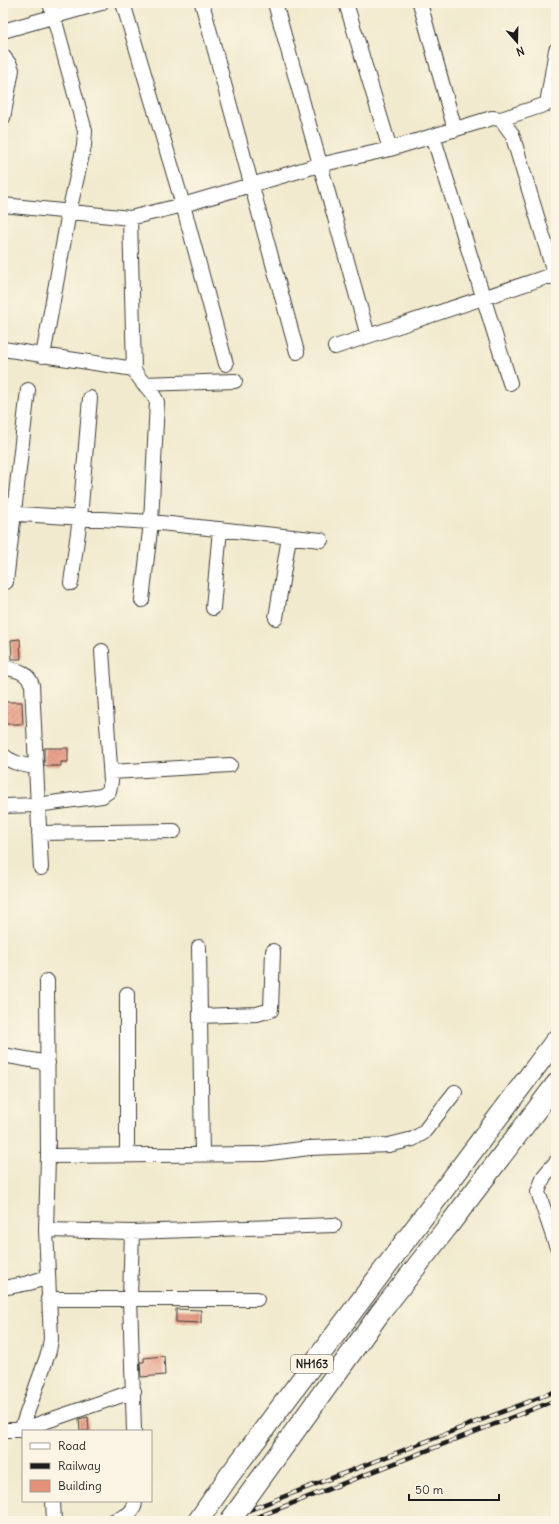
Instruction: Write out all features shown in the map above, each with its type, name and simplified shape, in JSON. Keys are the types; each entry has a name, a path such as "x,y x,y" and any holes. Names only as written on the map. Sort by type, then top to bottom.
{"highway":[{"name":"NH163","path":"198,1521 229,1476 556,1040"},
{"name":"NH163","path":"230,1521 380,1313 556,1084"}],"street":[{"path":"43,356 69,212 84,146 85,131 50,3"},
{"path":"3,31 101,3"},
{"path":"123,3 184,205 226,364"},
{"path":"202,3 297,352"},
{"path":"275,3 368,336"},
{"path":"346,3 390,149"},
{"path":"420,3 455,130"},
{"path":"3,205 130,218 252,186 319,165 390,149 492,118 501,119 552,103 556,50"},
{"path":"3,56 12,70 3,118"},
{"path":"335,347 483,298 555,277 512,134 501,119"},
{"path":"433,136 510,383"},
{"path":"130,218 134,369 143,384 154,394 157,402 151,522 142,600"},
{"path":"3,349 134,369"},
{"path":"143,384 235,381"},
{"path":"6,582 9,513 28,390"},
{"path":"71,583 80,518 90,398"},
{"path":"9,513 151,522 321,540"},
{"path":"213,608 220,529"},
{"path":"276,618 289,537"},
{"path":"3,806 37,805 102,796 109,791 111,772 102,651"},
{"path":"3,667 25,674 29,677 32,685 41,868"},
{"path":"3,755 6,758 21,764 35,767"},
{"path":"111,772 230,765"},
{"path":"39,832 174,831"},
{"path":"199,947 202,1154"},
{"path":"200,1016 257,1014 271,1010 273,952"},
{"path":"21,1430 49,1351 52,1328 48,1299 46,1230 48,1156 47,981"},
{"path":"127,994 127,1154"},
{"path":"3,1056 48,1063"},
{"path":"48,1156 127,1154 263,1154 309,1148 389,1145 413,1139 422,1133 455,1092"},
{"path":"556,1162 544,1176 538,1192 556,1245"},
{"path":"46,1230 132,1232 334,1225"},
{"path":"132,1232 130,1298 134,1430"},
{"path":"3,1288 29,1283 48,1277"},
{"path":"48,1299 257,1299"},
{"path":"3,1430 21,1430 51,1425 134,1391"},
{"path":"53,1502 54,1521"},
{"path":"113,1521 131,1513 134,1509 135,1502"}],"building":[{"path":"20,639 21,659 12,659 11,640"},
{"path":"3,702 22,702 23,724 3,724"},
{"path":"44,748 68,748 68,762 61,762 61,766 44,766"},
{"path":"176,1309 201,1310 201,1323 176,1322"},
{"path":"164,1356 165,1375 141,1377 140,1362 144,1362 144,1358"},
{"path":"88,1417 89,1430 80,1430 79,1419"}],"railway":[{"path":"221,1521 556,1391"},
{"path":"247,1521 556,1400"}]}
